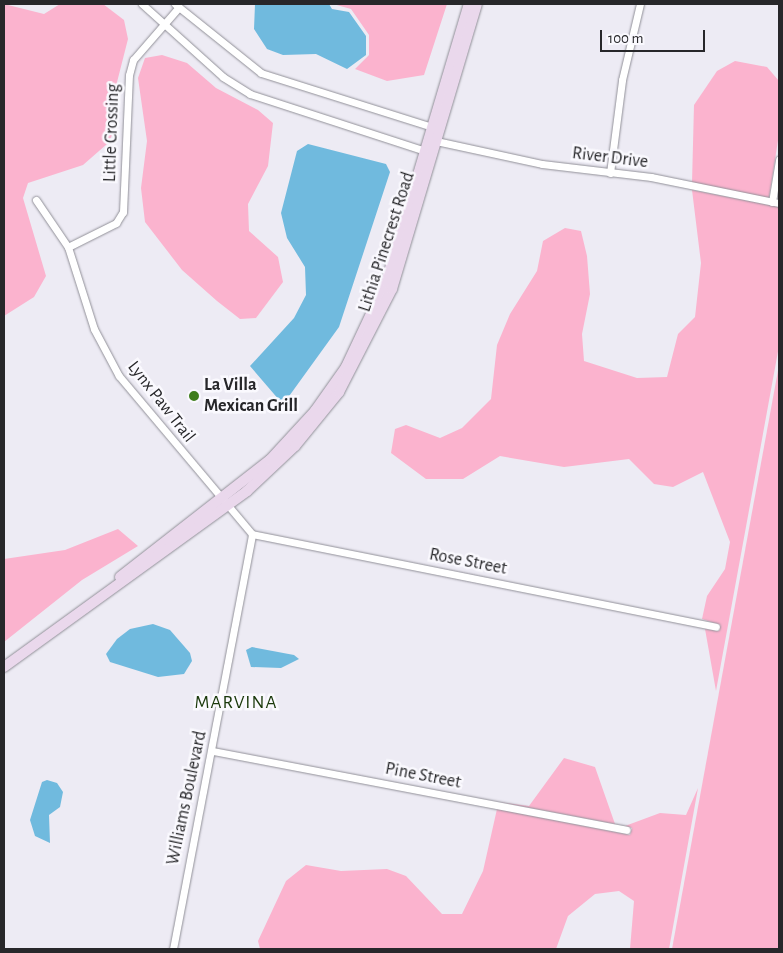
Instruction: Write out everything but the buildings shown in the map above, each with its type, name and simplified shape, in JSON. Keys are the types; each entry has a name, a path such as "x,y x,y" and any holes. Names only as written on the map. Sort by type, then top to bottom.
{"main road":[{"name":"Lithia Pinecrest Road","path":"429,152 436,141 436,129 469,4"},
{"name":"Lithia Pinecrest Road","path":"4,667 226,502 295,446 354,368 392,289 429,152 477,4"}],"street":[{"path":"142,4 223,77 250,94 429,152"},
{"path":"610,173 622,80 640,4"},
{"path":"177,5 262,73 436,129"},
{"name":"Little Crossing","path":"68,247 116,223 122,212 129,75 133,60 177,5"},
{"name":"River Drive","path":"436,141 542,164 610,173 776,203"},
{"path":"776,203 779,160"},
{"name":"Lynx Paw Trail","path":"36,200 68,247 94,329 119,376 226,502"},
{"path":"226,502 252,534"},
{"name":"Rose Street","path":"252,534 716,627"},
{"name":"Williams Boulevard","path":"172,949 213,751 252,534"},
{"name":"Pine Street","path":"213,751 627,830"}],"shaded area":[{"path":"4,4 44,14 60,4 103,4 124,20 128,39 114,94 114,132 107,144 83,165 28,183 23,198 46,276 34,297 4,316"},
{"path":"333,4 447,4 424,75 387,81 355,69 369,55 369,35 351,9"},
{"path":"162,55 187,63 216,88 258,110 273,123 268,166 248,204 249,231 278,257 283,282 256,318 240,319 217,301 182,270 145,222 141,188 147,141 138,78 145,58"},
{"path":"735,61 767,67 779,81 779,134 769,198 692,183 694,105 717,71"},
{"path":"692,190 779,207 779,346 716,691 705,629 719,631 720,625 702,619 707,596 725,569 730,542 703,472 673,487 654,484 629,459 564,467 500,456 463,479 426,479 391,453 395,429 406,425 440,438 462,428 491,399 497,345 510,314 537,271 543,241 565,228 581,231 587,256 590,294 582,334 584,361 637,378 667,377 678,334 695,317 701,263"},
{"path":"779,365 779,949 672,949"},
{"path":"118,529 138,546 82,580 4,642 4,559 65,550"},
{"path":"564,758 595,767 615,824 499,802 529,806"},
{"path":"698,788 669,949 630,949 634,901 619,891 595,894 568,916 556,949 260,949 258,941 286,881 306,865 341,871 387,869 406,876 442,914 462,914 483,871 497,809 630,835 632,828 625,826 660,813 686,815"}],"water":[{"path":"255,4 329,4 332,9 349,12 366,36 366,55 347,69 316,54 283,55 267,49 254,29"},
{"path":"308,144 386,164 390,172 339,327 287,399 280,401 250,366 294,318 306,295 305,267 287,238 281,213 297,151"},
{"path":"153,624 170,630 190,653 192,661 184,674 158,677 110,662 106,654 117,639 130,629"},
{"path":"252,647 294,655 299,659 281,668 251,667 246,650"},
{"path":"47,780 57,783 63,792 60,807 49,815 50,843 35,836 30,820 42,782"}],"place":[{"name":"La Villa Mexican Grill","path":"194,396"}],"district":[{"name":"MARVINA","path":"236,703"}]}
